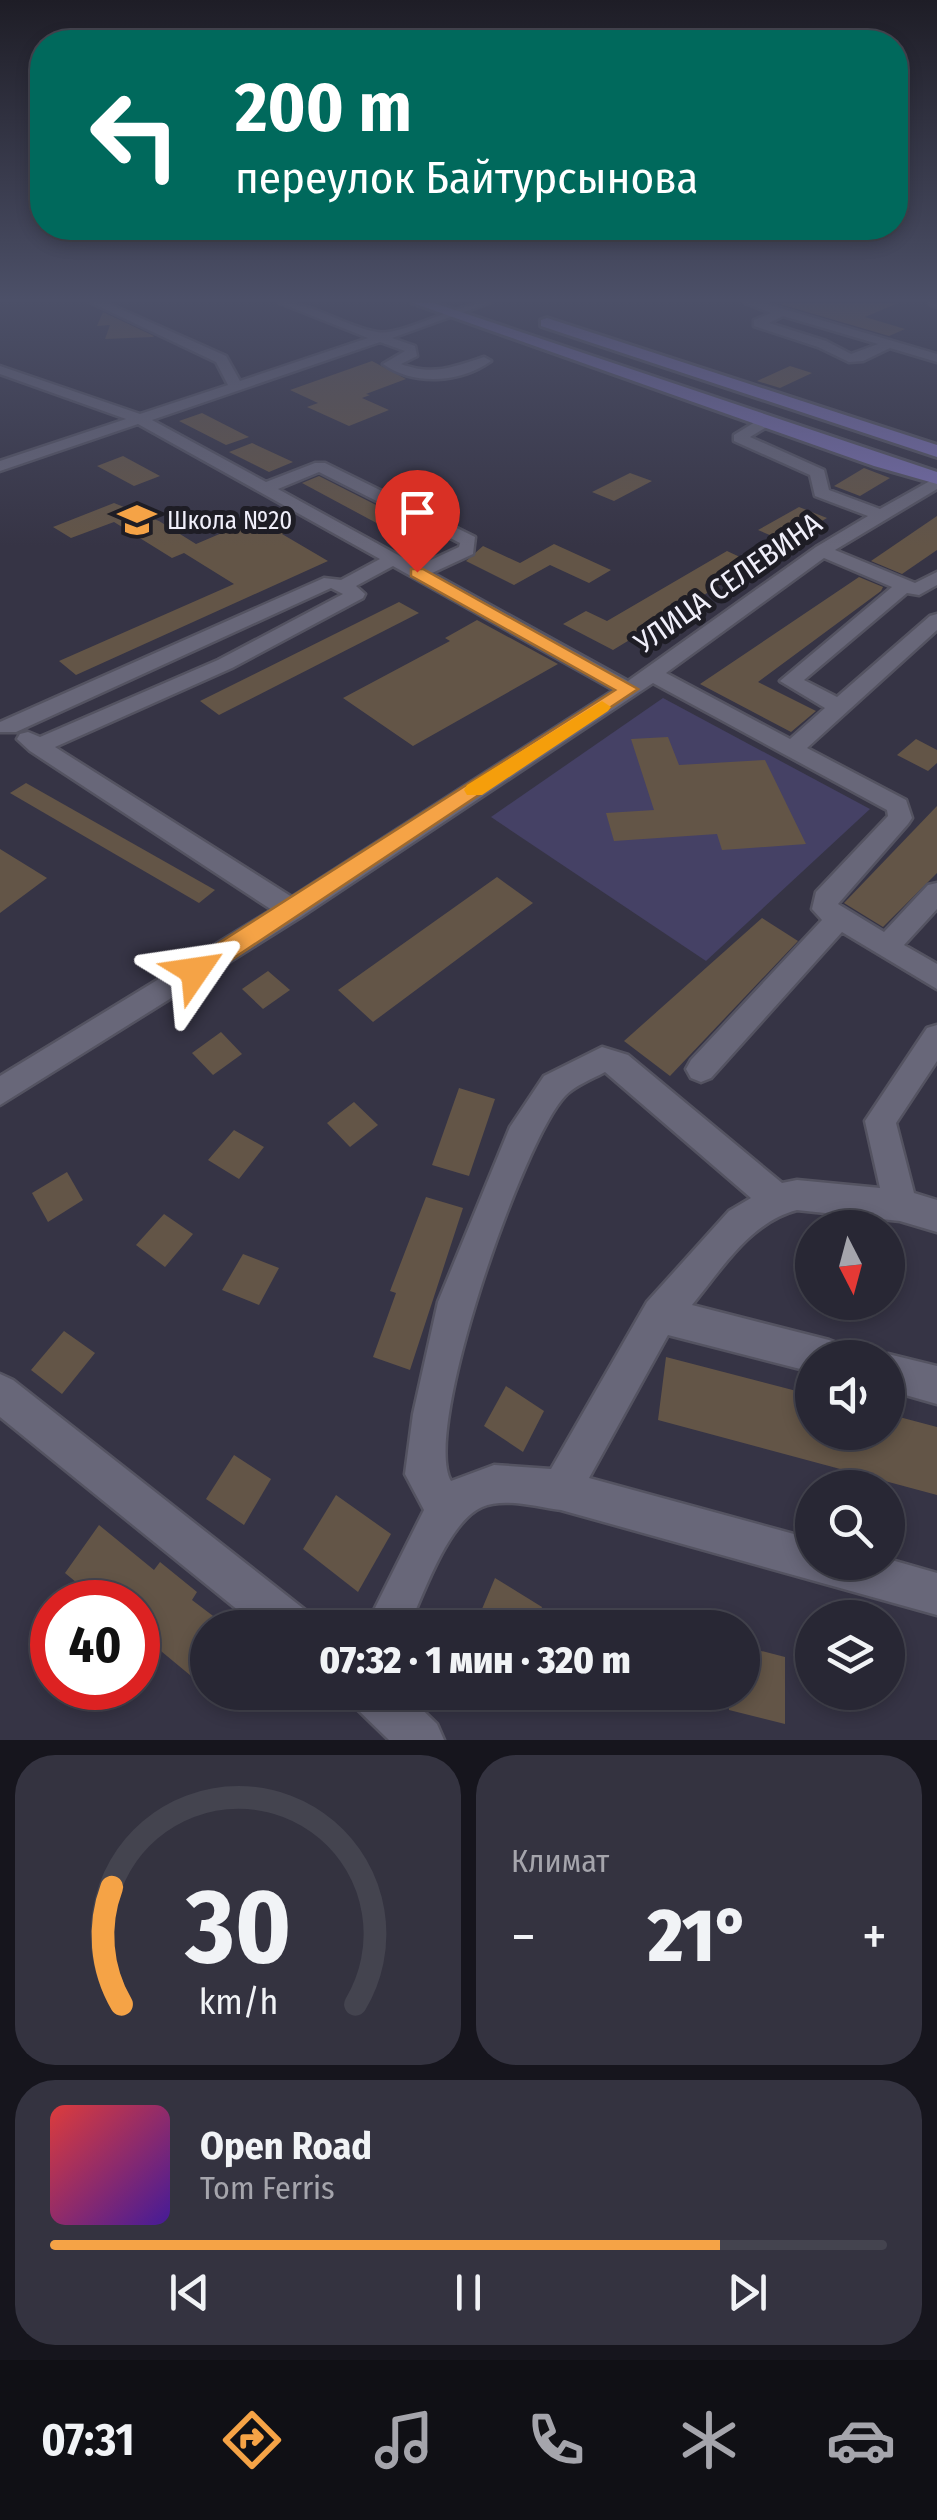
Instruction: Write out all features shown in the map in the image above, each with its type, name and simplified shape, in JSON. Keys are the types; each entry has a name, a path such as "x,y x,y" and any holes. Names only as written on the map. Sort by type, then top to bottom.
{"main road":[{"path":"656,384 937,480"},
{"path":"735,384 937,450"}],"street":[{"path":"41,384 140,420 628,689"},
{"path":"234,384 236,388"},
{"path":"0,466 247,384"},
{"path":"765,422 739,438 818,473 821,493 880,515"},
{"path":"264,488 320,466 469,541 467,550 417,572"},
{"name":"УЛИЦА СЕЛЕВИНА","path":"0,1092 292,910 652,674 822,552 937,480"},
{"path":"822,552 914,588"},
{"path":"914,588 937,558"},
{"path":"343,586 393,559"},
{"path":"842,708 790,681 914,588 937,578"},
{"path":"4,723 330,582 356,594 293,631 38,746"},
{"path":"792,749 937,620"},
{"path":"652,674 894,802 900,818 824,899 824,910 937,978"},
{"path":"4,723 292,910"},
{"path":"886,947 937,892"},
{"path":"702,1069 840,919"},
{"path":"900,1205 880,1121 937,1037"},
{"path":"446,1509 425,1474 432,1414 456,1302 521,1138 555,1086 576,1070 602,1059 618,1064 776,1200"},
{"path":"560,1490 660,1314 741,1222 776,1200 797,1194 900,1205 937,1216"},
{"path":"660,1314 795,1349"},
{"path":"905,1377 937,1385"},
{"path":"0,1393 271,1610"},
{"path":"395,1610 446,1509 476,1488 519,1485 560,1490 795,1555"},
{"path":"887,1580 937,1594"}],"shaded area":[{"path":"663,698 870,809 706,961 491,817"}],"building":[{"path":"306,384 392,384 362,398 389,410 349,426 307,407 318,403 290,390"},
{"path":"202,413 249,437 226,445 179,421"},
{"path":"252,443 293,462 269,472 229,452"},
{"path":"123,456 160,476 134,486 97,466"},
{"path":"864,468 890,478 860,496 834,486"},
{"path":"630,473 652,481 614,501 592,492"},
{"path":"319,476 443,539 423,548 302,483"},
{"path":"114,503 159,521 196,544 262,516 290,531 282,534 328,561 76,675 59,661 234,584 184,553 172,558 114,522 71,538 53,527"},
{"path":"799,507 827,518 786,542 758,530"},
{"path":"937,516 937,550 902,574 871,561"},
{"path":"554,544 611,570 589,583 550,565 514,585 466,561 483,546 520,563"},
{"path":"727,551 755,564 613,650 563,624 586,611 607,621"},
{"path":"859,577 883,587 881,591 758,682 816,711 791,732 700,684"},
{"path":"399,602 419,613 219,715 200,701"},
{"path":"477,620 558,664 413,746 343,698 450,641 445,638"},
{"path":"668,737 679,765 765,760 806,844 722,850 717,834 614,841 606,813 654,810 631,739"},
{"path":"916,739 937,750 937,763 928,771 897,755"},
{"path":"26,783 215,890 199,903 10,793"},
{"path":"937,806 937,873 883,927 844,903"},
{"path":"0,849 47,878 0,913"},
{"path":"497,877 533,903 373,1022 338,990"},
{"path":"762,918 798,941 670,1076 624,1041"},
{"path":"268,971 290,990 263,1009 242,989"},
{"path":"221,1032 242,1054 213,1075 192,1053"},
{"path":"459,1088 495,1099 469,1176 432,1165"},
{"path":"354,1102 378,1125 350,1147 327,1123"},
{"path":"234,1130 264,1147 239,1179 208,1160"},
{"path":"67,1172 83,1200 48,1222 32,1193"},
{"path":"426,1197 463,1208 410,1370 373,1357 396,1293 390,1291"},
{"path":"164,1214 193,1234 165,1267 136,1245"},
{"path":"243,1254 279,1268 259,1305 222,1290"},
{"path":"64,1331 95,1353 62,1394 31,1370"},
{"path":"666,1357 795,1391 795,1450 905,1450 905,1419 937,1427 937,1495 905,1486 905,1470 844,1470 658,1420"},
{"path":"506,1386 544,1411 523,1452 484,1426"},
{"path":"234,1455 271,1479 244,1525 206,1499"},
{"path":"336,1495 391,1534 358,1592 303,1549"},
{"path":"99,1525 154,1570 160,1562 197,1592 192,1600 205,1610 190,1610 190,1675 160,1650 160,1580 73,1580 65,1573"},
{"path":"495,1578 542,1607 541,1610 482,1610"},
{"path":"760,1651 785,1657 785,1724 729,1710 760,1710"}],"slow traffic":[{"path":"475,790 602,707"}],"place":[{"name":"Школа №20","path":"137,520"}],"route":[{"path":"195,971 628,689 417,572"}]}
